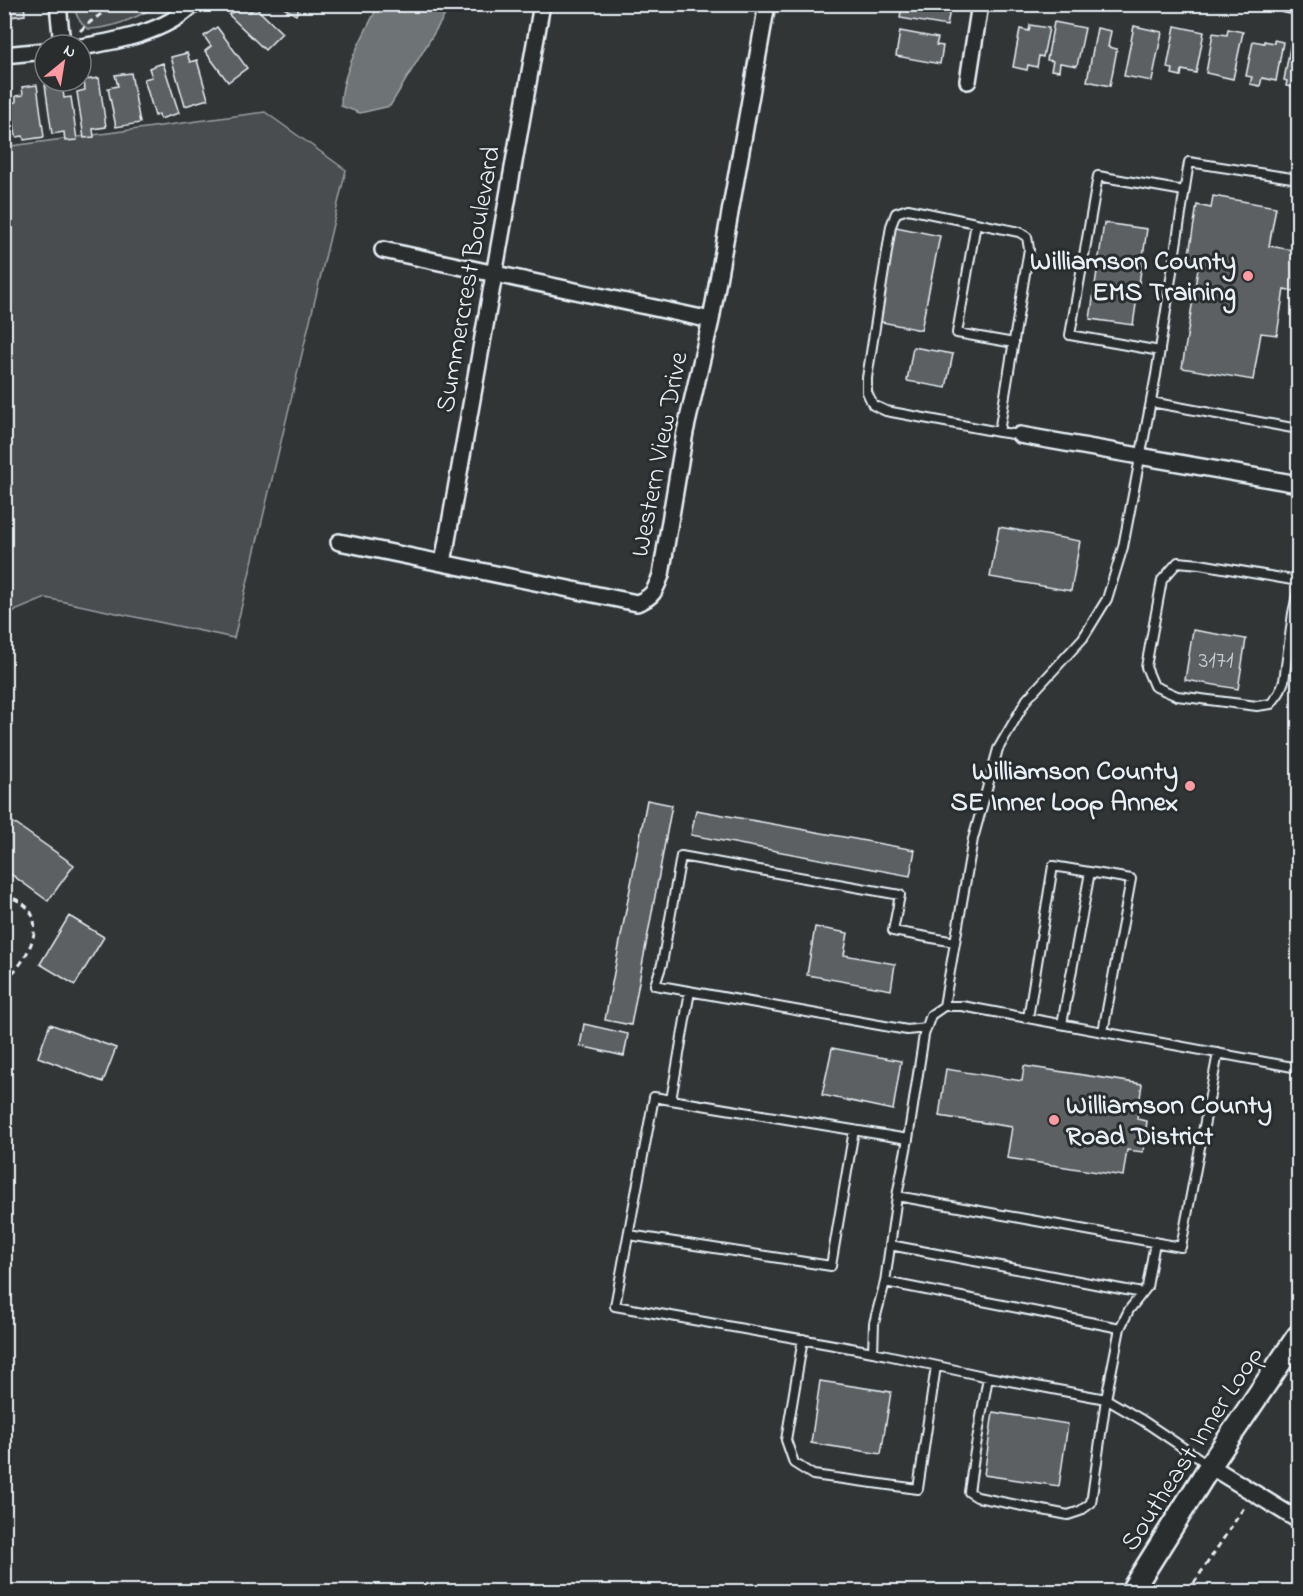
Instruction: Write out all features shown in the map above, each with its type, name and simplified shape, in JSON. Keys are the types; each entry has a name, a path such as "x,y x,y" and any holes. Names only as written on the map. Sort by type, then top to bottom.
{"main road":[{"name":"Southeast Inner Loop","path":"1131,1592 1210,1466 1299,1336"}],"street":[{"path":"58,4 61,33"},
{"path":"93,45 152,31 187,11 193,4"},
{"name":"Summercrest Boulevard","path":"443,563 542,4"},
{"name":"Western View Drive","path":"339,543 637,603 647,599 654,592 661,575 685,432 711,320 767,4"},
{"path":"968,81 980,4"},
{"path":"1286,4 1299,6"},
{"path":"4,55 33,52"},
{"path":"383,250 711,320"},
{"path":"1020,435 1299,484"},
{"path":"1210,1466 1299,1520"}],"lane":[{"path":"944,1006 974,839 998,749 1027,699 1083,638 1107,599 1123,547 1160,351 1189,162 1299,179"},
{"path":"1160,351 1070,335 1098,176 1184,191"},
{"path":"999,432 1029,249 1027,237 1019,232 908,209 896,213 891,226 867,378 867,392 873,405 886,411 999,432 1020,435"},
{"path":"976,223 957,333 1014,343"},
{"path":"1151,402 1299,429"},
{"path":"1299,581 1178,562 1162,580 1146,667 1155,687 1178,696 1257,706 1271,704 1284,681 1293,613 1299,591"},
{"path":"926,1028 907,1030 655,985 662,964 681,856 900,895 893,931 956,942"},
{"path":"1028,1018 1053,866 1131,879 1103,1032"},
{"path":"1062,1024 1090,872"},
{"path":"672,1100 690,991"},
{"path":"873,1352 874,1323 885,1282 924,1035 932,1015 944,1006 962,1006 1299,1068"},
{"path":"897,1196 1181,1246 1218,1053"},
{"path":"908,1139 654,1097 615,1306 873,1352 1106,1399 1142,1420 1210,1466"},
{"path":"628,1235 831,1266 854,1130"},
{"path":"988,1377 969,1492 977,1497 1068,1515 1080,1511 1091,1503 1106,1399 1120,1328 1129,1310 1147,1287 1155,1242"},
{"path":"890,1245 1142,1293"},
{"path":"885,1282 1120,1328"},
{"path":"803,1339 786,1440 794,1463 813,1475 918,1489 936,1366"}],"path":[{"path":"80,30 104,12 122,4"},
{"path":"4,895 18,899 30,910 35,925 32,941 20,964 4,981"},
{"path":"1188,1592 1246,1505"}],"shaded area":[{"path":"74,4 160,5 116,24 88,29 78,18"},
{"path":"379,4 451,5 390,106 360,113 341,106 342,94 354,54"},
{"path":"265,112 346,170 234,638 46,598 5,615 4,147"}],"building":[{"path":"4,4 24,4 25,15 10,17 11,24 4,25"},
{"path":"240,4 243,4 250,12 255,7 282,33 265,50 229,15"},
{"path":"277,4 301,4 296,15"},
{"path":"902,4 944,4 943,9 950,10 947,26 900,18"},
{"path":"1054,22 1085,28 1077,66 1060,63 1059,71 1051,70 1053,61 1047,60"},
{"path":"1030,25 1049,28 1043,57 1039,56 1037,67 1028,65 1027,70 1013,67 1020,29 1029,31"},
{"path":"1134,26 1162,32 1152,81 1124,76"},
{"path":"1175,26 1204,32 1196,73 1182,70 1181,76 1172,74 1173,69 1167,68"},
{"path":"217,27 247,68 228,82 205,51 211,46 204,36"},
{"path":"1097,28 1111,31 1108,47 1117,49 1110,86 1087,81"},
{"path":"1228,29 1243,32 1233,79 1206,73 1213,33 1227,35"},
{"path":"900,31 938,38 936,45 943,46 940,64 896,56"},
{"path":"1274,40 1283,42 1276,81 1262,78 1260,86 1250,84 1252,77 1246,76 1253,41 1274,43"},
{"path":"1291,42 1298,44 1298,88 1286,86 1287,81 1284,80"},
{"path":"187,53 190,62 197,60 208,99 185,106 171,57"},
{"path":"163,63 179,113 160,119 159,114 155,116 144,79 152,77 149,68"},
{"path":"131,73 140,123 116,127 108,88 118,86 115,75"},
{"path":"99,78 106,127 93,129 94,137 84,138 77,93 93,93 93,79"},
{"path":"33,86 33,93 38,93 44,137 24,140 23,136 16,137 11,103 16,102 16,96 23,95 22,87"},
{"path":"46,93 63,93 64,98 71,97 77,140 65,141 64,132 52,134"},
{"name":"Williamson County EMS Training","path":"1213,196 1276,207 1269,246 1298,251 1298,292 1284,289 1277,335 1261,333 1253,380 1182,368 1199,262 1188,260 1197,205 1211,208"},
{"path":"1104,223 1147,229 1133,325 1090,319"},
{"path":"896,227 940,236 921,330 877,321"},
{"path":"913,347 953,354 946,388 907,381"},
{"path":"999,527 1080,541 1071,591 990,577"},
{"path":"1193,630 1246,639 1238,689 1185,680"},
{"path":"647,800 672,805 631,1025 605,1020"},
{"path":"696,810 915,850 910,876 691,835"},
{"path":"4,816 74,865 48,901 4,869"},
{"path":"69,916 104,937 75,985 40,964"},
{"path":"815,927 848,933 844,955 895,964 891,990 807,975"},
{"path":"50,1024 116,1048 103,1082 38,1057"},
{"path":"584,1024 628,1034 624,1056 580,1046"},
{"path":"832,1048 901,1061 893,1110 822,1095"},
{"name":"Williamson County Road District","path":"1024,1066 1142,1084 1137,1119 1147,1121 1143,1152 1127,1150 1123,1176 1007,1158 1012,1127 939,1116 946,1069 1022,1081"},
{"path":"820,1381 891,1392 881,1454 811,1443"},
{"path":"993,1412 1068,1424 1059,1486 984,1475"}],"place":[{"name":"Williamson County EMS Training","path":"1248,276"},
{"name":"Williamson County SE Inner Loop Annex","path":"1190,786"},
{"name":"Williamson County Road District","path":"1054,1120"}]}
